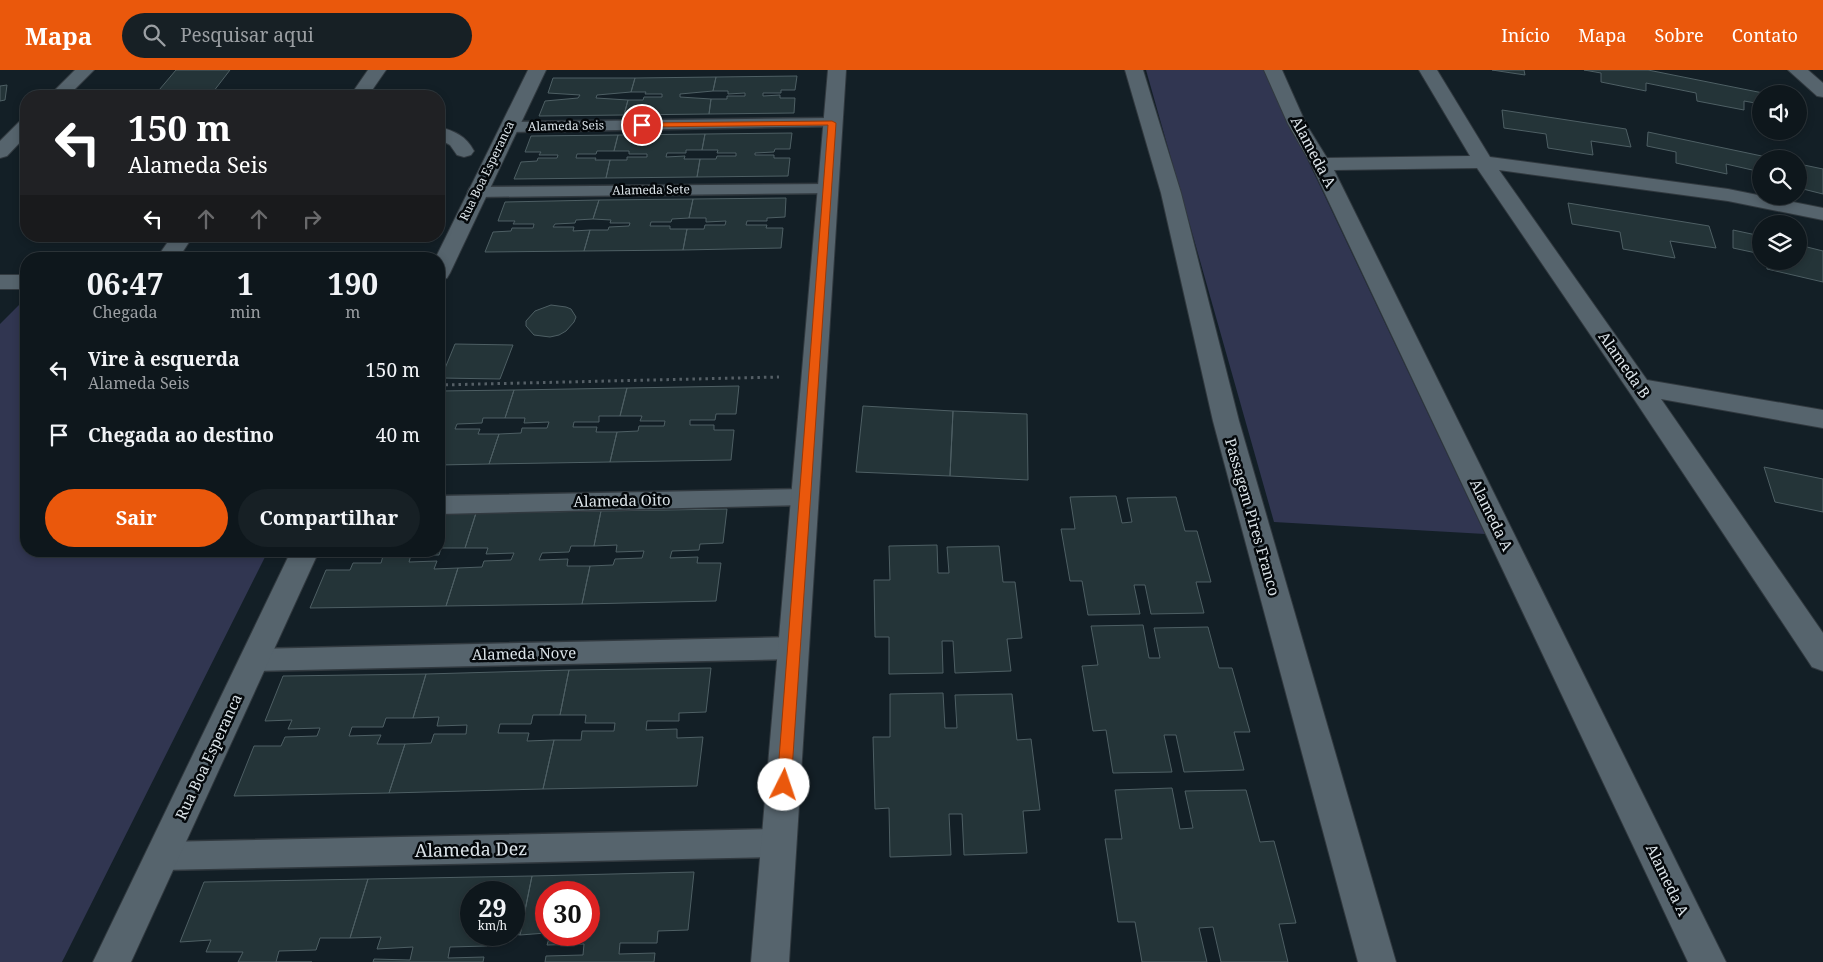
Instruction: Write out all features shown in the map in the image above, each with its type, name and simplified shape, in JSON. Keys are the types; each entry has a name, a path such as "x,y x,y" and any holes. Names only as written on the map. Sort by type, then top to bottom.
{"street":[{"path":"64,90 85,70"},
{"path":"363,90 377,70"},
{"name":"Rua Boa Esperanca","path":"445,260 476,192 537,70"},
{"path":"770,962 815,376 826,188 837,70"},
{"name":"Passagem Pires Franco","path":"1134,70 1171,193 1226,420 1377,962"},
{"name":"Alameda A","path":"1272,70 1297,124 1320,164 1707,962"},
{"name":"Alameda B","path":"1428,70 1483,162 1823,658"},
{"path":"1797,70 1823,92"},
{"path":"0,152 20,135"},
{"path":"445,135 461,143 464,151"},
{"path":"1320,164 1483,162 1728,195 1823,214"},
{"path":"0,282 20,282"},
{"path":"1639,387 1823,419"},
{"name":"Rua Boa Esperanca","path":"112,962 302,557"}],"lane":[{"name":"Alameda Seis","path":"509,127 832,123"},
{"name":"Alameda Sete","path":"476,192 826,188"},
{"name":"Alameda Oito","path":"445,505 806,497"},
{"name":"Alameda Nove","path":"254,660 794,648"},
{"name":"Alameda Dez","path":"162,856 780,843"}],"path":[{"path":"445,385 815,376"}],"shaded area":[{"path":"1146,70 1265,70 1485,534 1274,522"},
{"path":"20,304 20,557 265,557 62,962 0,962 0,324"}],"building":[{"path":"176,70 230,70 215,90 159,90"},
{"path":"1492,70 1524,70 1525,75"},
{"path":"1584,70 1648,70 1752,91 1752,102 1744,101 1744,110 1697,101 1696,93 1646,83 1646,91 1601,82 1601,73"},
{"path":"797,76 795,90 781,90 781,93 763,93 763,96 780,95 780,98 795,98 794,113 709,114 711,99 727,99 727,96 745,96 745,93 728,94 728,91 713,91 716,77"},
{"path":"716,77 713,91 680,94 680,97 711,99 709,114 624,115 628,100 643,100 644,97 662,97 662,94 631,92 635,78"},
{"path":"553,78 635,78 631,92 597,95 596,98 628,100 624,115 539,116 545,101 578,98 580,95 548,93"},
{"path":"7,85 5,100 0,101 0,86"},
{"path":"1502,110 1626,129 1631,147 1591,141 1593,155 1548,148 1546,134 1504,128"},
{"path":"1648,132 1752,154 1752,170 1726,164 1727,174 1676,163 1676,152 1647,146"},
{"path":"792,133 790,149 775,149 774,152 755,153 755,155 774,155 774,158 790,158 788,176 697,177 700,159 716,159 717,156 736,156 736,153 717,153 718,150 702,150 705,134"},
{"path":"705,134 702,150 686,150 686,153 667,153 666,157 685,156 684,159 700,159 697,177 606,178 610,160 627,160 627,157 647,157 647,154 629,154 629,151 614,151 618,135"},
{"path":"618,135 614,151 597,151 596,154 577,154 576,158 610,160 606,178 514,179 521,162 537,161 538,158 557,158 558,155 539,155 541,152 525,152 531,136"},
{"path":"1807,166 1823,169 1823,194 1807,190"},
{"path":"786,198 785,217 767,218 767,221 747,221 746,225 767,225 766,228 783,228 781,248 683,250 687,229 704,229 705,225 725,225 726,221 706,222 706,218 689,218 693,199"},
{"path":"693,199 689,218 672,219 671,222 651,222 650,226 670,226 670,229 687,229 683,250 584,251 590,230 608,230 609,227 629,226 630,223 610,223 611,220 593,219 599,200"},
{"path":"599,200 593,219 576,220 575,223 555,224 553,227 574,227 573,231 590,230 584,251 485,252 493,232 511,231 512,228 533,228 534,224 513,224 515,221 498,221 505,202"},
{"path":"1568,203 1709,226 1716,248 1670,241 1675,258 1623,249 1620,232 1572,224"},
{"path":"1733,230 1752,234 1752,252 1733,248"},
{"path":"1807,247 1823,251 1823,282 1771,270 1807,270"},
{"path":"551,305 571,309 576,317 574,322 566,331 559,335 550,337 534,335 526,326 526,321 535,311"},
{"path":"455,344 513,345 500,379 445,378 445,368"},
{"path":"739,386 736,414 716,414 715,420 690,420 690,425 714,425 714,430 734,430 731,460 610,462 617,432 638,431 639,426 664,426 665,421 640,421 642,416 620,416 627,388"},
{"path":"627,388 620,416 599,416 599,422 574,422 573,427 597,427 596,432 617,432 610,462 489,464 499,434 521,433 522,428 547,428 549,422 524,423 525,418 505,418 514,390"},
{"path":"514,390 505,418 483,418 482,423 457,424 455,429 480,429 478,434 499,434 489,464 445,465 445,391"},
{"path":"863,406 953,411 950,476 856,472"},
{"path":"953,411 1027,414 1028,480 950,476"},
{"path":"1764,467 1823,479 1823,512 1775,502"},
{"path":"1116,496 1122,523 1132,522 1127,498 1176,497 1185,531 1197,531 1211,582 1196,582 1204,613 1151,614 1145,585 1134,585 1140,614 1088,615 1082,581 1070,581 1061,529 1075,529 1070,497"},
{"path":"727,509 723,543 700,544 699,550 672,551 670,558 698,557 697,563 721,563 716,601 582,604 590,566 613,565 615,559 642,558 644,551 616,552 617,545 594,546 601,511"},
{"path":"601,511 594,546 571,546 569,552 542,553 539,560 568,559 567,566 590,566 582,604 446,606 458,568 482,567 484,561 511,560 514,553 486,554 488,548 465,548 476,513"},
{"path":"476,513 465,548 445,548 445,514"},
{"path":"937,545 938,573 949,573 947,547 999,546 1003,582 1015,582 1022,638 1007,639 1011,671 955,673 953,641 942,641 943,673 889,674 889,637 875,637 874,580 890,580 889,546"},
{"path":"383,557 410,557 409,562 437,561 434,569 458,568 446,606 310,608 326,570 350,570 353,563 381,563"},
{"path":"1143,625 1149,658 1160,658 1154,628 1208,627 1219,668 1232,668 1250,732 1234,732 1244,770 1184,772 1176,735 1164,735 1172,772 1113,773 1106,730 1093,731 1082,666 1098,665 1091,626"},
{"path":"711,668 706,712 679,713 679,721 647,721 646,730 677,729 677,738 703,737 697,786 543,789 554,740 581,740 582,731 614,731 615,723 585,723 586,715 560,715 569,670"},
{"path":"569,670 560,715 533,715 531,724 500,724 498,733 529,733 527,741 554,740 543,789 389,793 405,744 431,743 434,734 466,734 467,725 437,726 439,717 413,718 426,674"},
{"path":"426,674 413,718 386,718 383,727 352,727 349,736 381,735 377,744 405,744 389,793 234,796 254,746 281,746 285,737 317,736 320,728 288,729 292,720 265,721 283,676"},
{"path":"943,693 945,728 957,728 955,695 1012,694 1017,740 1031,739 1040,810 1023,811 1027,853 964,855 962,814 949,814 951,855 890,857 889,808 875,809 873,737 890,737 890,694"},
{"path":"1172,788 1180,829 1193,828 1185,791 1246,790 1260,842 1274,841 1296,923 1279,924 1288,962 1221,962 1213,927 1199,928 1207,962 1142,962 1135,922 1118,922 1105,839 1122,839 1115,790"},
{"path":"694,872 688,930 658,931 657,943 620,943 619,954 655,953 654,962 545,962 546,956 583,955 584,946 600,946 600,881 535,881 535,934 525,935 525,910 532,876"},
{"path":"532,876 525,910 525,881 460,881 460,946 487,946 450,947 448,958 484,957 483,962 373,962 374,959 410,960 413,947 377,949 381,937 350,938 368,879"},
{"path":"368,879 350,938 320,938 316,950 279,951 276,962 238,962 243,952 206,952 211,940 180,942 204,882"}],"route":[{"path":"642,125 832,123 784,785"}]}
